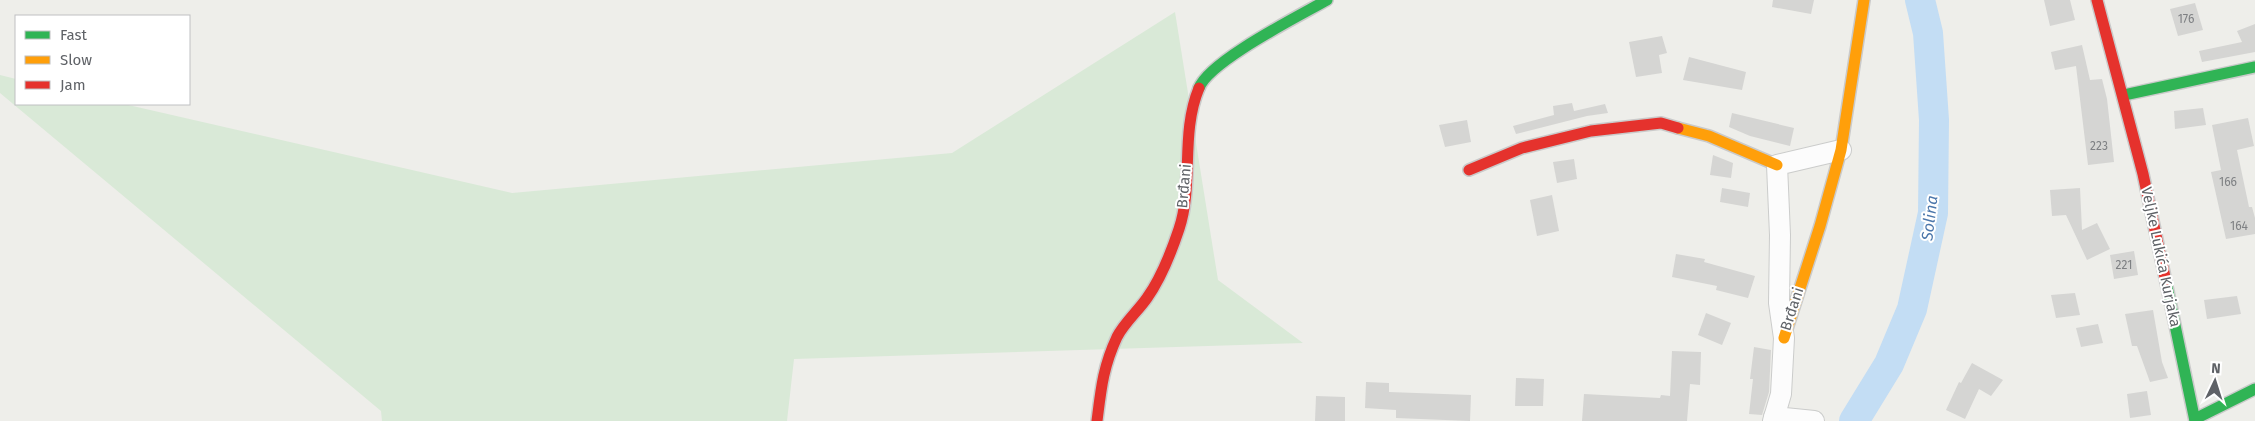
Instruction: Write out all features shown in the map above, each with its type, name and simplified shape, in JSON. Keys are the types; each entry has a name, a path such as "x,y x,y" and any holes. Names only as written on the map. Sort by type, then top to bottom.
{"street":[{"name":"Brđani","path":"1097,421 1103,372 1118,335 1153,290 1166,266 1180,227 1187,176 1187,140 1194,100 1202,80 1226,60 1327,0"},
{"name":"Brđani","path":"1784,338 1820,226 1841,150 1864,0"},
{"name":"Veljke Lukića Kurjaka","path":"2097,0 2124,95 2143,174 2195,420 2255,389"},
{"path":"2124,95 2255,67"},
{"path":"1469,170 1522,148 1582,133 1661,123 1709,136 1778,165 1841,150"},
{"name":"Brđani","path":"1778,165 1779,303 1784,338"},
{"path":"1784,338 1781,394 1774,419 1814,421"}],"green space":[{"path":"1175,12 1218,280 1303,343 794,359 787,421 382,421 381,411 0,93 0,75 15,79 15,105 128,105 512,193 952,153"}],"building":[{"path":"1773,0 1814,0 1811,14 1772,7"},
{"path":"2044,0 2070,0 2075,20 2050,26"},
{"path":"2195,3 2203,30 2178,36 2170,9"},
{"path":"2255,24 2255,52 2202,62 2199,51 2242,42 2237,31"},
{"path":"1662,36 1667,53 1659,55 1662,73 1636,77 1629,42"},
{"path":"2082,45 2090,80 2102,79 2107,99 2114,162 2088,165 2076,66 2055,70 2051,52"},
{"path":"1689,57 1746,72 1742,90 1683,80"},
{"path":"1572,103 1574,111 1605,104 1608,113 1587,116 1516,134 1513,126 1554,115 1553,106"},
{"path":"2203,108 2206,125 2175,129 2174,111"},
{"path":"1732,113 1794,128 1790,146 1750,136 1729,127"},
{"path":"2248,118 2254,146 2237,150 2249,207 2252,207 2255,218 2255,234 2226,239 2211,172 2221,170 2212,125"},
{"path":"1467,120 1471,142 1445,147 1439,125"},
{"path":"1713,155 1733,163 1731,178 1710,175"},
{"path":"1574,159 1577,179 1557,183 1553,162"},
{"path":"1722,188 1750,193 1748,207 1720,202"},
{"path":"2080,188 2082,230 2097,223 2110,249 2087,260 2066,215 2052,216 2050,190"},
{"path":"1552,195 1559,231 1537,236 1530,200"},
{"path":"2134,251 2138,275 2114,279 2110,255"},
{"path":"1676,254 1705,259 1704,262 1755,276 1748,298 1716,290 1717,286 1672,277"},
{"path":"2075,293 2080,315 2056,318 2051,295"},
{"path":"2237,296 2241,314 2207,319 2204,300"},
{"path":"2153,310 2162,362 2168,378 2150,382 2137,346 2132,346 2125,314"},
{"path":"1706,313 1731,323 1722,345 1698,335"},
{"path":"2098,324 2103,343 2081,347 2076,328"},
{"path":"1754,347 1771,350 1769,392 1762,415 1749,414 1753,379 1750,379"},
{"path":"1672,351 1701,352 1700,385 1690,384 1687,421 1582,421 1584,394 1660,398 1661,395 1670,396"},
{"path":"1972,363 2003,380 1991,396 1979,389 1965,419 1946,410 1959,382 1961,383"},
{"path":"1516,378 1544,379 1543,406 1515,406"},
{"path":"1366,382 1389,383 1389,392 1471,395 1470,421 1396,418 1396,410 1365,408"},
{"path":"2147,391 2151,415 2130,418 2127,394"},
{"path":"1316,396 1345,397 1345,421 1315,421"}],"waterway":[{"name":"Solina","path":"1854,421 1889,364 1912,309 1933,213 1934,120 1928,33 1920,0"}],"traffic: fast":[{"path":"1199,88 1206,77 1219,65 1256,40 1327,0"},
{"path":"2124,95 2255,67"},
{"path":"2166,282 2195,421"},
{"path":"2195,419 2255,389"}],"traffic: slow":[{"path":"1784,338 1820,226 1841,150 1864,0"},
{"path":"1678,128 1709,136 1777,165"}],"traffic: jam":[{"path":"2097,0 2143,174 2166,282"},
{"path":"1097,421 1103,378 1112,348 1120,332 1157,282 1179,229 1186,194 1190,123 1193,105 1199,88"},
{"path":"1469,170 1522,148 1591,131 1661,123 1678,128"}]}
